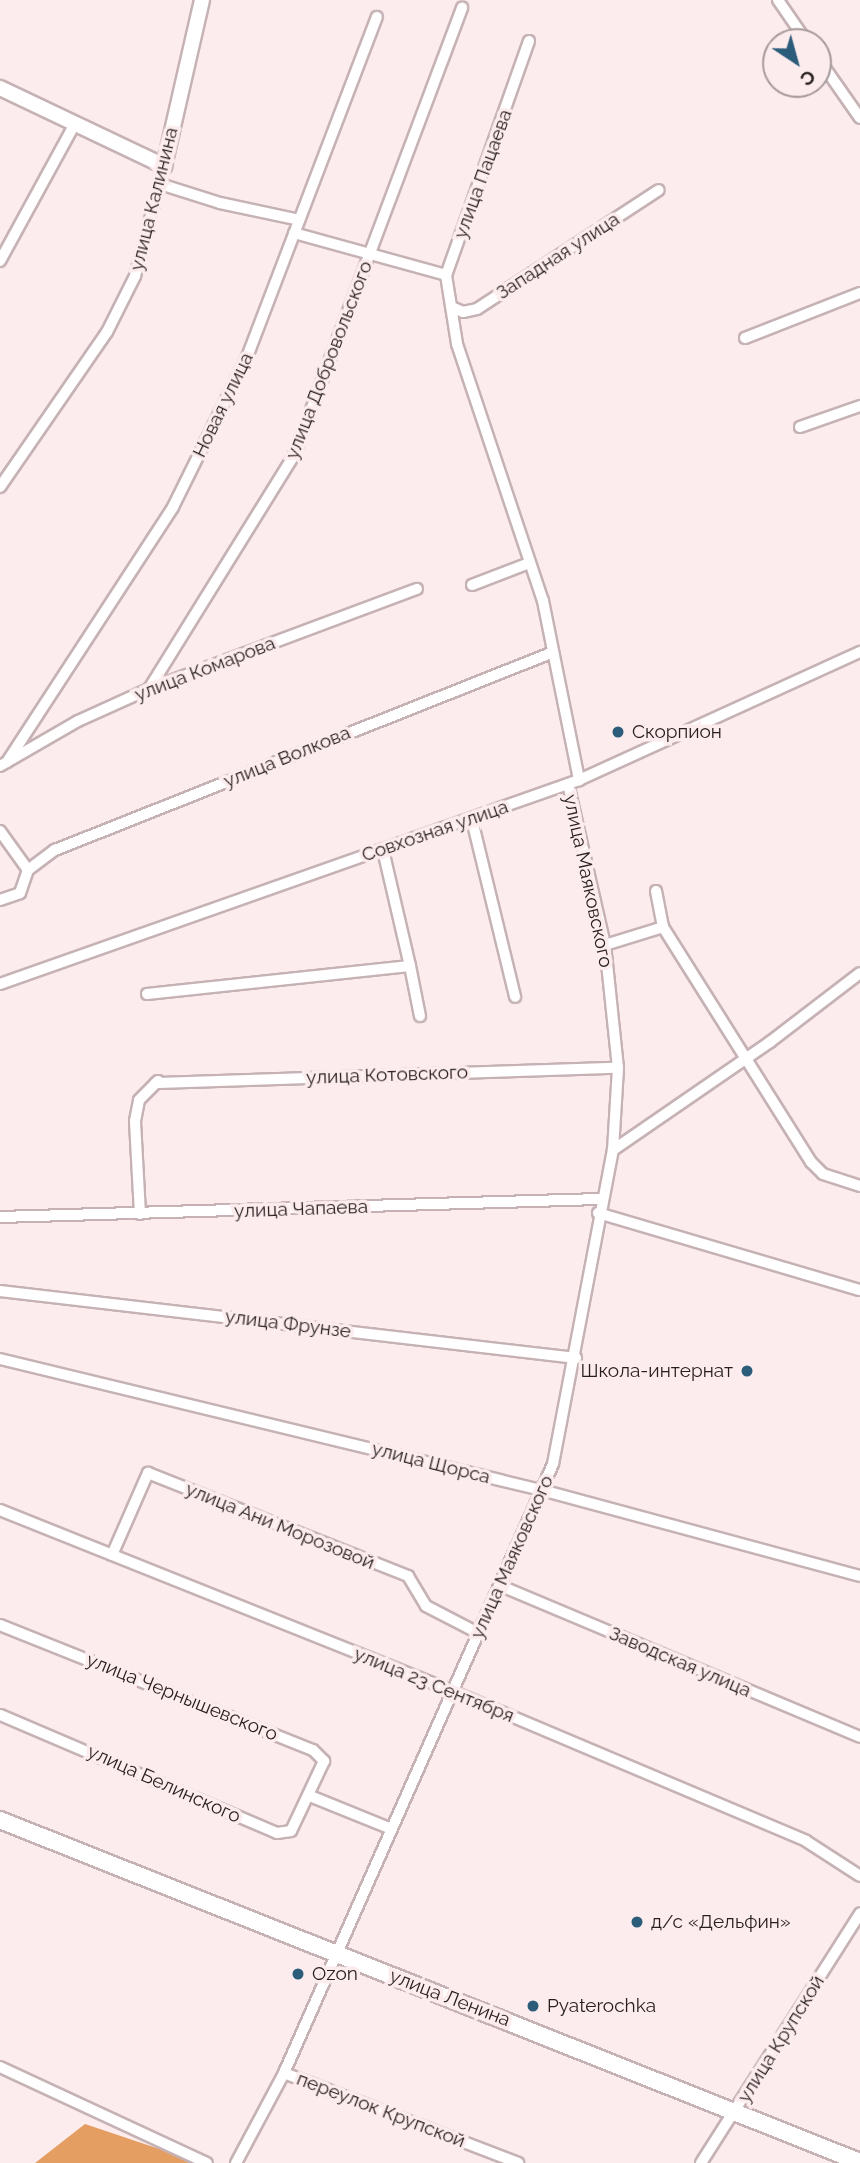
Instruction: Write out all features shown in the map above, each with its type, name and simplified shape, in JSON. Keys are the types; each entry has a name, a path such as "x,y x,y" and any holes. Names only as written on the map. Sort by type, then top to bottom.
{"main road":[{"name":"улица Ленина","path":"0,1820 860,2162"}],"street":[{"name":"улица Калинина","path":"0,487 107,332 135,276 164,166 202,0"},
{"path":"778,0 797,28"},
{"name":"улица Добровольского","path":"149,689 294,455 462,8"},
{"name":"Новая улица","path":"4,764 173,507 247,357 377,17"},
{"name":"улица Пацаева","path":"446,275 529,41"},
{"path":"832,78 860,118"},
{"path":"0,88 164,166"},
{"path":"0,261 74,125"},
{"path":"159,184 219,203 299,220"},
{"name":"Западная улица","path":"454,308 463,312 477,309 659,190"},
{"path":"294,233 446,275 454,308"},
{"path":"745,338 860,293"},
{"name":"улица Маяковского","path":"454,308 457,344 543,601 551,653 579,780"},
{"path":"800,427 860,406"},
{"path":"472,584 529,563"},
{"name":"улица Комарова","path":"4,764 78,721 149,689 417,589"},
{"name":"Совхозная улица","path":"0,984 472,820 579,780 860,652"},
{"name":"улица Волкова","path":"0,900 20,892 28,870 55,850 551,653"},
{"name":"улица Маяковского","path":"236,2163 284,2073 389,1828 545,1491 576,1358 598,1213 614,1150 618,1068 605,945 568,784"},
{"path":"472,820 515,997"},
{"path":"0,831 28,870"},
{"path":"383,850 420,1016"},
{"path":"656,891 663,928 748,1056 811,1162 823,1174 860,1186"},
{"path":"605,945 663,928"},
{"path":"147,994 410,966"},
{"path":"614,1150 860,973"},
{"name":"улица Котовского","path":"140,1214 135,1121 139,1100 157,1082 618,1068"},
{"name":"улица Чапаева","path":"0,1217 601,1199"},
{"path":"598,1213 860,1290"},
{"name":"улица Фрунзе","path":"0,1291 576,1358"},
{"name":"улица Щорса","path":"0,1359 545,1491 860,1576"},
{"name":"улица Ани Морозовой","path":"112,1555 148,1474 408,1576 426,1606 478,1633"},
{"name":"улица 23 Сентября","path":"0,1510 454,1692 806,1841 860,1876"},
{"name":"Заводская улица","path":"501,1586 860,1737"},
{"name":"улица Чернышевского","path":"0,1625 313,1749 324,1761 310,1796"},
{"name":"улица Белинского","path":"0,1715 277,1833 291,1831 310,1796"},
{"path":"310,1796 389,1828"},
{"name":"улица Крупской","path":"701,2163 736,2112 860,1913"},
{"path":"0,2067 207,2163"},
{"name":"переулок Крупской","path":"284,2073 518,2163"}],"shaded area":[{"path":"85,2124 201,2163 35,2163"}],"place":[{"name":"Скорпион","path":"618,732"},
{"name":"Школа-интернат","path":"747,1371"},
{"name":"д/с «Дельфин»","path":"637,1922"},
{"name":"Ozon","path":"298,1974"},
{"name":"Pyaterochka","path":"533,2006"}]}
